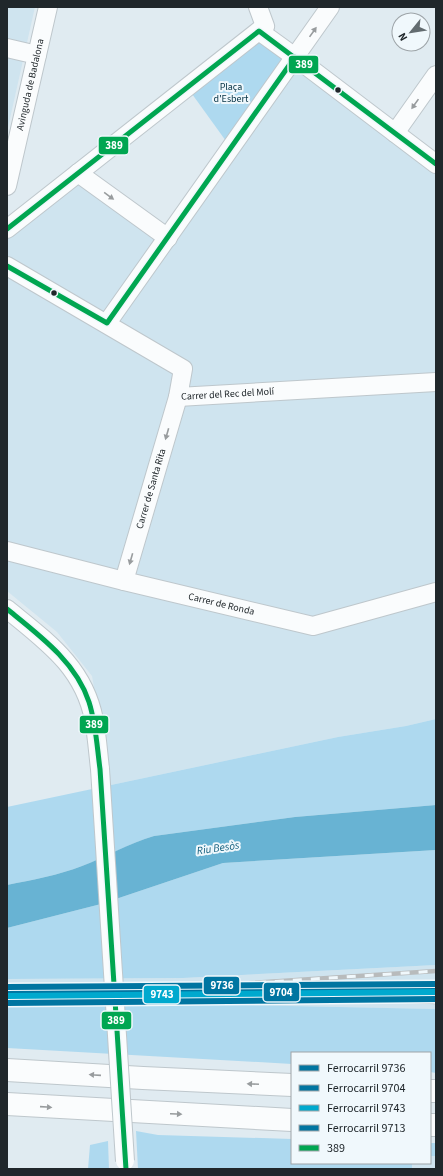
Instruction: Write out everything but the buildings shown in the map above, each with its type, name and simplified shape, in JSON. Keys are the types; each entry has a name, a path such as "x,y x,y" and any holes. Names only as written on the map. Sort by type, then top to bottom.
{"highway":[{"path":"7,1070 291,1085"},
{"path":"7,1104 291,1120"}],"street":[{"name":"Avinguda de Badalona","path":"7,186 48,7"},
{"path":"258,7 262,29 295,57 436,164"},
{"path":"107,324 330,7"},
{"path":"7,228 262,29"},
{"path":"7,48 37,55"},
{"path":"395,133 436,74"},
{"path":"78,172 168,238"},
{"name":"Carrer del Rec del Molí","path":"7,266 183,369 178,397 436,382"},
{"name":"Carrer de Santa Rita","path":"124,581 178,397"},
{"name":"Carrer de Ronda","path":"7,551 124,581 313,626 436,592"},
{"path":"7,609 52,645 64,658 86,692 94,719 100,768 125,1165"}],"shaded area":[{"path":"7,7 35,7 7,132"},
{"path":"295,67 436,171 436,719 406,726 338,737 111,785 92,676 57,632 7,591 7,235 75,184 83,184 172,245"},
{"path":"436,965 436,1009 153,1003 7,1002 7,979 183,978"},
{"path":"431,1156 436,1156 436,1169 412,1169 412,1164 431,1164"}],"green space":[{"name":"Plaça d'Esbert","path":"254,35 291,54 231,148 187,87"},
{"path":"436,719 436,805 295,817 154,836 64,872 7,885 7,807 338,737 406,726"},
{"path":"436,850 436,965 183,978 7,979 7,928 101,904 223,863"},
{"path":"7,1002 153,1003 436,1009 436,1073 431,1072 431,1052 291,1052 291,1064 7,1048"},
{"path":"136,1131 158,1135 291,1139 291,1164 412,1164 412,1169 138,1169"},
{"path":"108,1141 109,1169 88,1169 90,1145"},
{"path":"431,1143 436,1143 436,1156 431,1156"}],"water":[{"name":"Riu Besòs","path":"436,805 436,850 223,863 101,904 7,928 7,885 73,869 136,842 154,836 295,817"}],"railway":[{"path":"221,985 436,971"},
{"path":"218,994 436,1002"}],"rail line":[{"name":"9736","path":"7,987 436,984"},
{"name":"9704","path":"7,994 436,991"},
{"name":"9743","path":"7,996 436,992"},
{"name":"9713","path":"7,1003 436,999"}],"transit line":[{"name":"389","path":"7,229 259,31 436,164"},
{"name":"389","path":"7,266 107,323 295,57"},
{"name":"389","path":"7,609 44,639 66,662 83,688 89,702 93,719 100,769 126,1169"}]}
